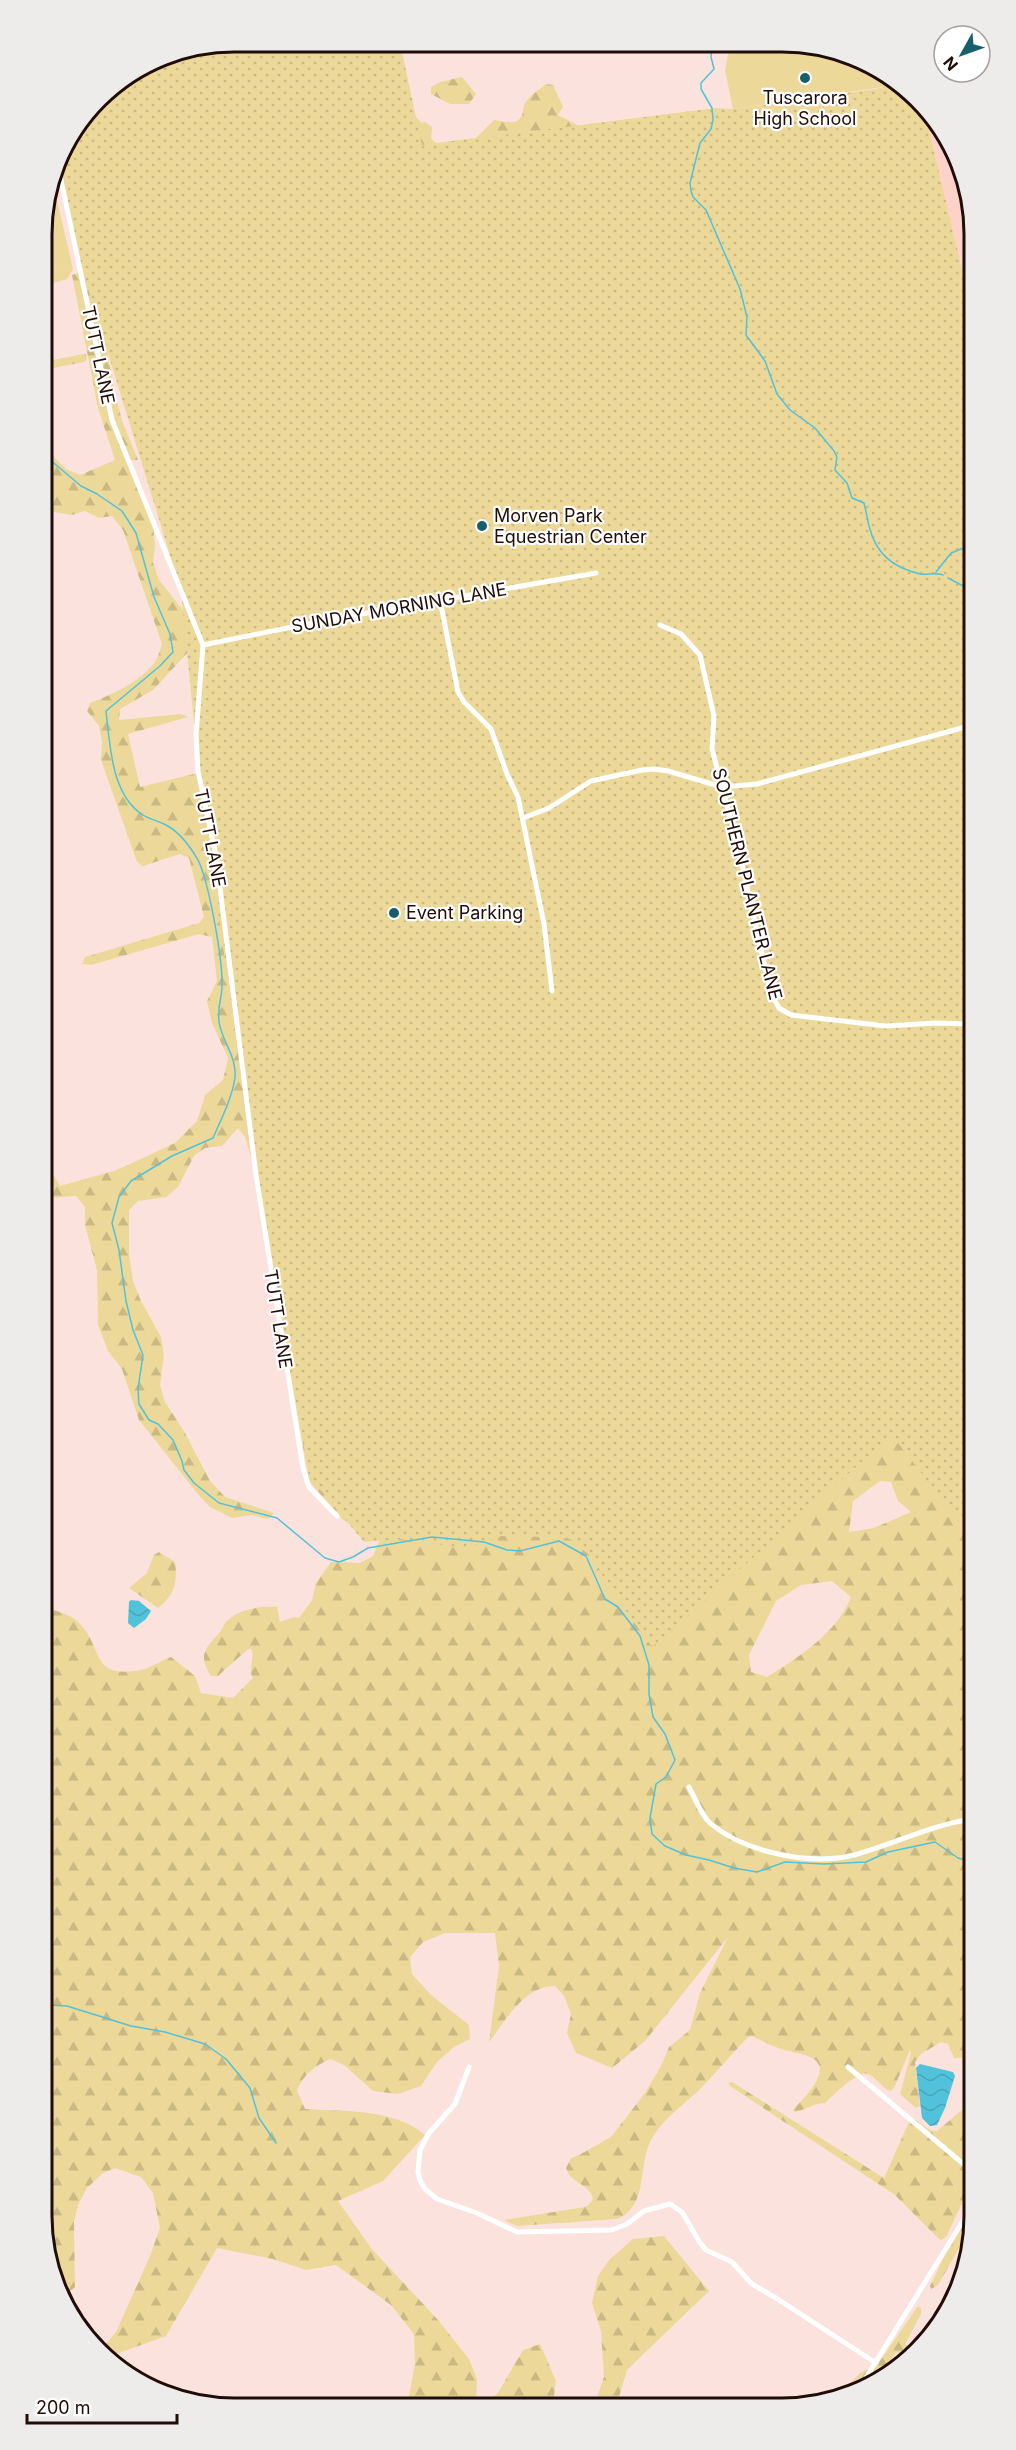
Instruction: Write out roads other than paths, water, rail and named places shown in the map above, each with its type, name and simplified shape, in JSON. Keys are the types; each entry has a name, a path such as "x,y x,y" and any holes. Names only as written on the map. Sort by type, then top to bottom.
{"street":[{"name":"TUTT LANE","path":"61,181 112,420 203,645 196,735 198,771 216,856 239,1045 278,1321 303,1468 309,1487 337,1516"},
{"name":"SUNDAY MORNING LANE","path":"203,645 596,573"},
{"path":"440,600 458,692 464,702 491,729 518,797 544,924 552,991"},
{"name":"SOUTHERN PLANTER LANE","path":"660,625 681,634 700,655 714,716 712,749 771,994 779,1008 791,1015 886,1026 964,1024"},
{"path":"524,818 549,808 591,781 642,770 654,768 722,787 774,781 964,727"},
{"path":"689,1787 708,1822 737,1840 784,1855 812,1858 849,1856 963,1821"},
{"path":"469,2067 455,2104 429,2133 420,2150 418,2172 420,2180 425,2189 437,2199 477,2213 517,2232 612,2230 627,2224 644,2211 670,2204 682,2212 706,2250 732,2262 752,2284 876,2363"},
{"path":"848,2067 963,2163"},
{"path":"868,2376 963,2221"}],"water":[{"path":"131,1600 139,1601 151,1611 146,1619 134,1628 128,1623"},
{"path":"920,2064 953,2072 955,2076 937,2125 930,2126 922,2118 916,2068"}],"waterway":[{"path":"711,53 714,69 701,83 701,89 712,108 713,120 711,129 700,143 690,183 693,197 706,210 740,289 747,317 746,335 765,361 777,394 790,410 815,428 834,451 837,457 835,470 847,483 852,498 864,503 872,536 881,552 893,563 910,571 943,575"},
{"path":"53,463 81,486 122,511 136,533 154,597 170,634 173,652 160,666 106,711 111,753 118,782 132,806 143,815 164,824 179,835 198,860 211,903 222,974 219,1022 235,1070 226,1109 213,1138 172,1156 131,1181 119,1197 112,1223 119,1250 126,1301 133,1330 143,1355 138,1389 139,1404 149,1420 158,1424 173,1440 184,1470 194,1483 219,1503 277,1518 325,1558 339,1562 368,1548 432,1537 484,1542 507,1550 520,1551 559,1541 586,1556 605,1599 618,1607 640,1636 649,1665 649,1694 653,1717 665,1734 675,1760 666,1777 656,1784 650,1818 652,1834 665,1846 686,1855 757,1872 785,1862 824,1864 866,1862 888,1852 935,1842 963,1859"},
{"path":"936,572 951,553 964,548"},
{"path":"948,578 964,586"},
{"path":"53,2005 67,2006 131,2026 165,2032 205,2044 226,2059 250,2088 259,2118 276,2143"}],"place":[{"name":"Tuscarora High School","path":"805,78"},
{"name":"Morven Park Equestrian Center","path":"482,526"},
{"name":"Event Parking","path":"394,913"}]}
